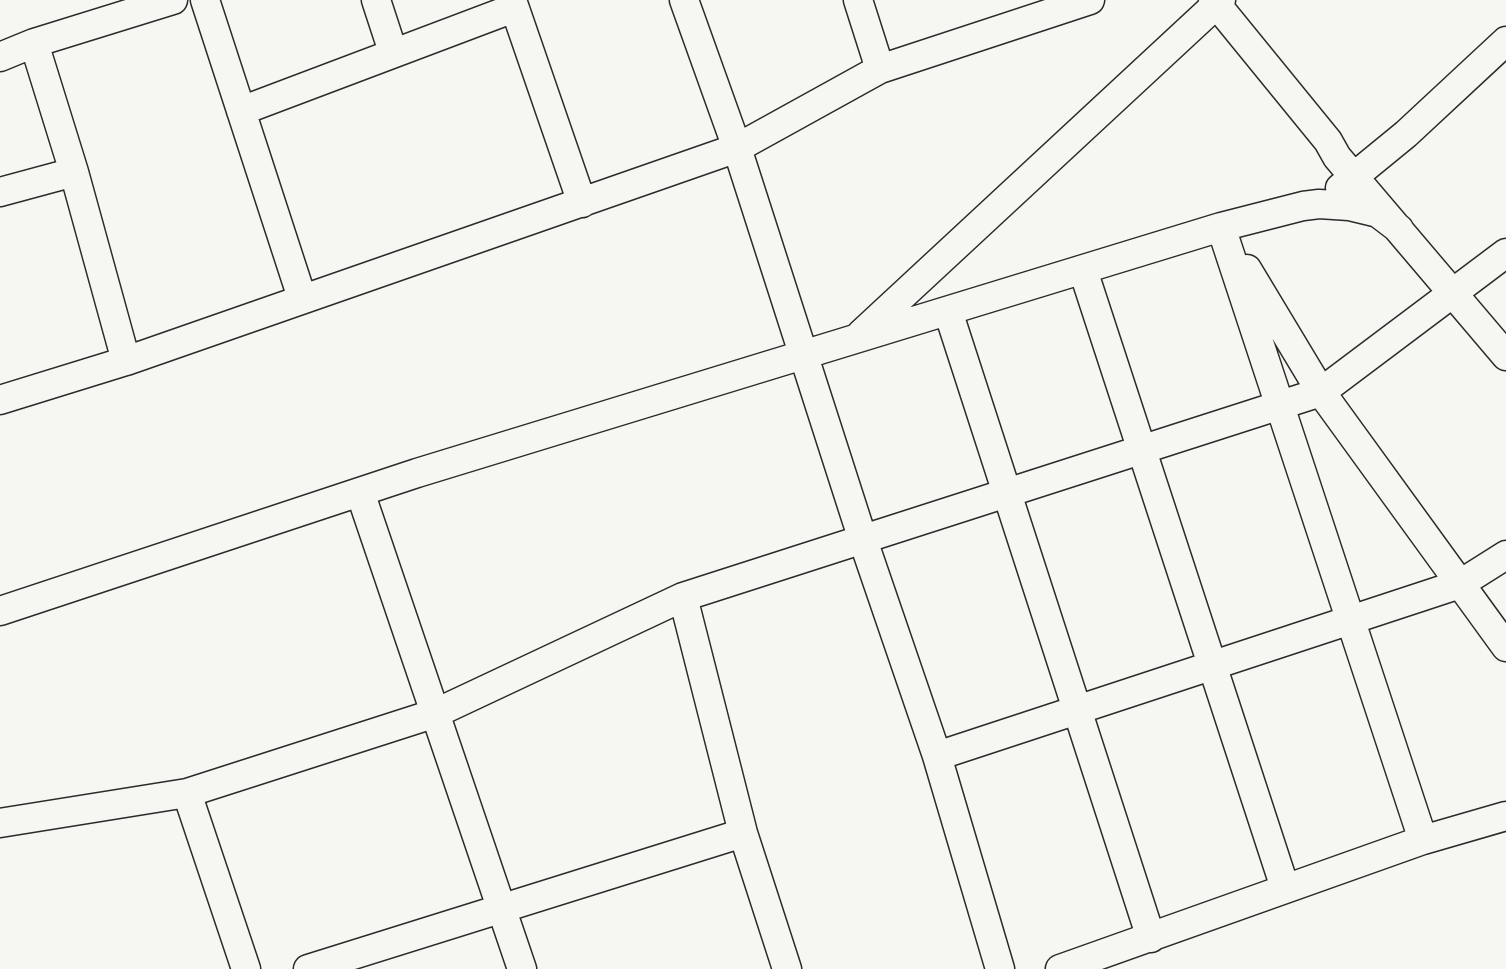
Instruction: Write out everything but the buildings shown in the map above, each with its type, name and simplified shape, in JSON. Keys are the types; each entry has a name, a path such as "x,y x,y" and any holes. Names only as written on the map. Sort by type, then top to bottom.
{"street":[{"path":"0,57 34,43 173,0"},
{"path":"205,0 302,298"},
{"path":"376,0 393,52"},
{"path":"684,0 738,148 802,355 936,756 1000,969"},
{"path":"858,0 880,69"},
{"path":"0,400 126,360 738,148 880,69 1090,0"},
{"path":"856,339 1217,2 1328,141 1337,157 1506,356"},
{"path":"241,111 513,4 582,203"},
{"path":"1319,204 1406,134 1506,42"},
{"path":"34,43 74,172 126,360"},
{"path":"0,192 74,172"},
{"path":"0,610 360,492 1221,227 1303,206 1319,204 1349,206 1378,213 1399,229"},
{"path":"1221,227 1321,392 1506,647"},
{"path":"1221,227 1423,840"},
{"path":"0,823 187,793 436,713 683,597 1321,392 1454,294 1506,253"},
{"path":"1082,270 1285,888"},
{"path":"948,311 1151,938"},
{"path":"360,492 522,969"},
{"path":"936,756 1460,584 1506,555"},
{"path":"683,597 744,833 787,969"},
{"path":"187,793 246,969"},
{"path":"1060,969 1423,840 1506,816"},
{"path":"308,969 744,833"}]}
